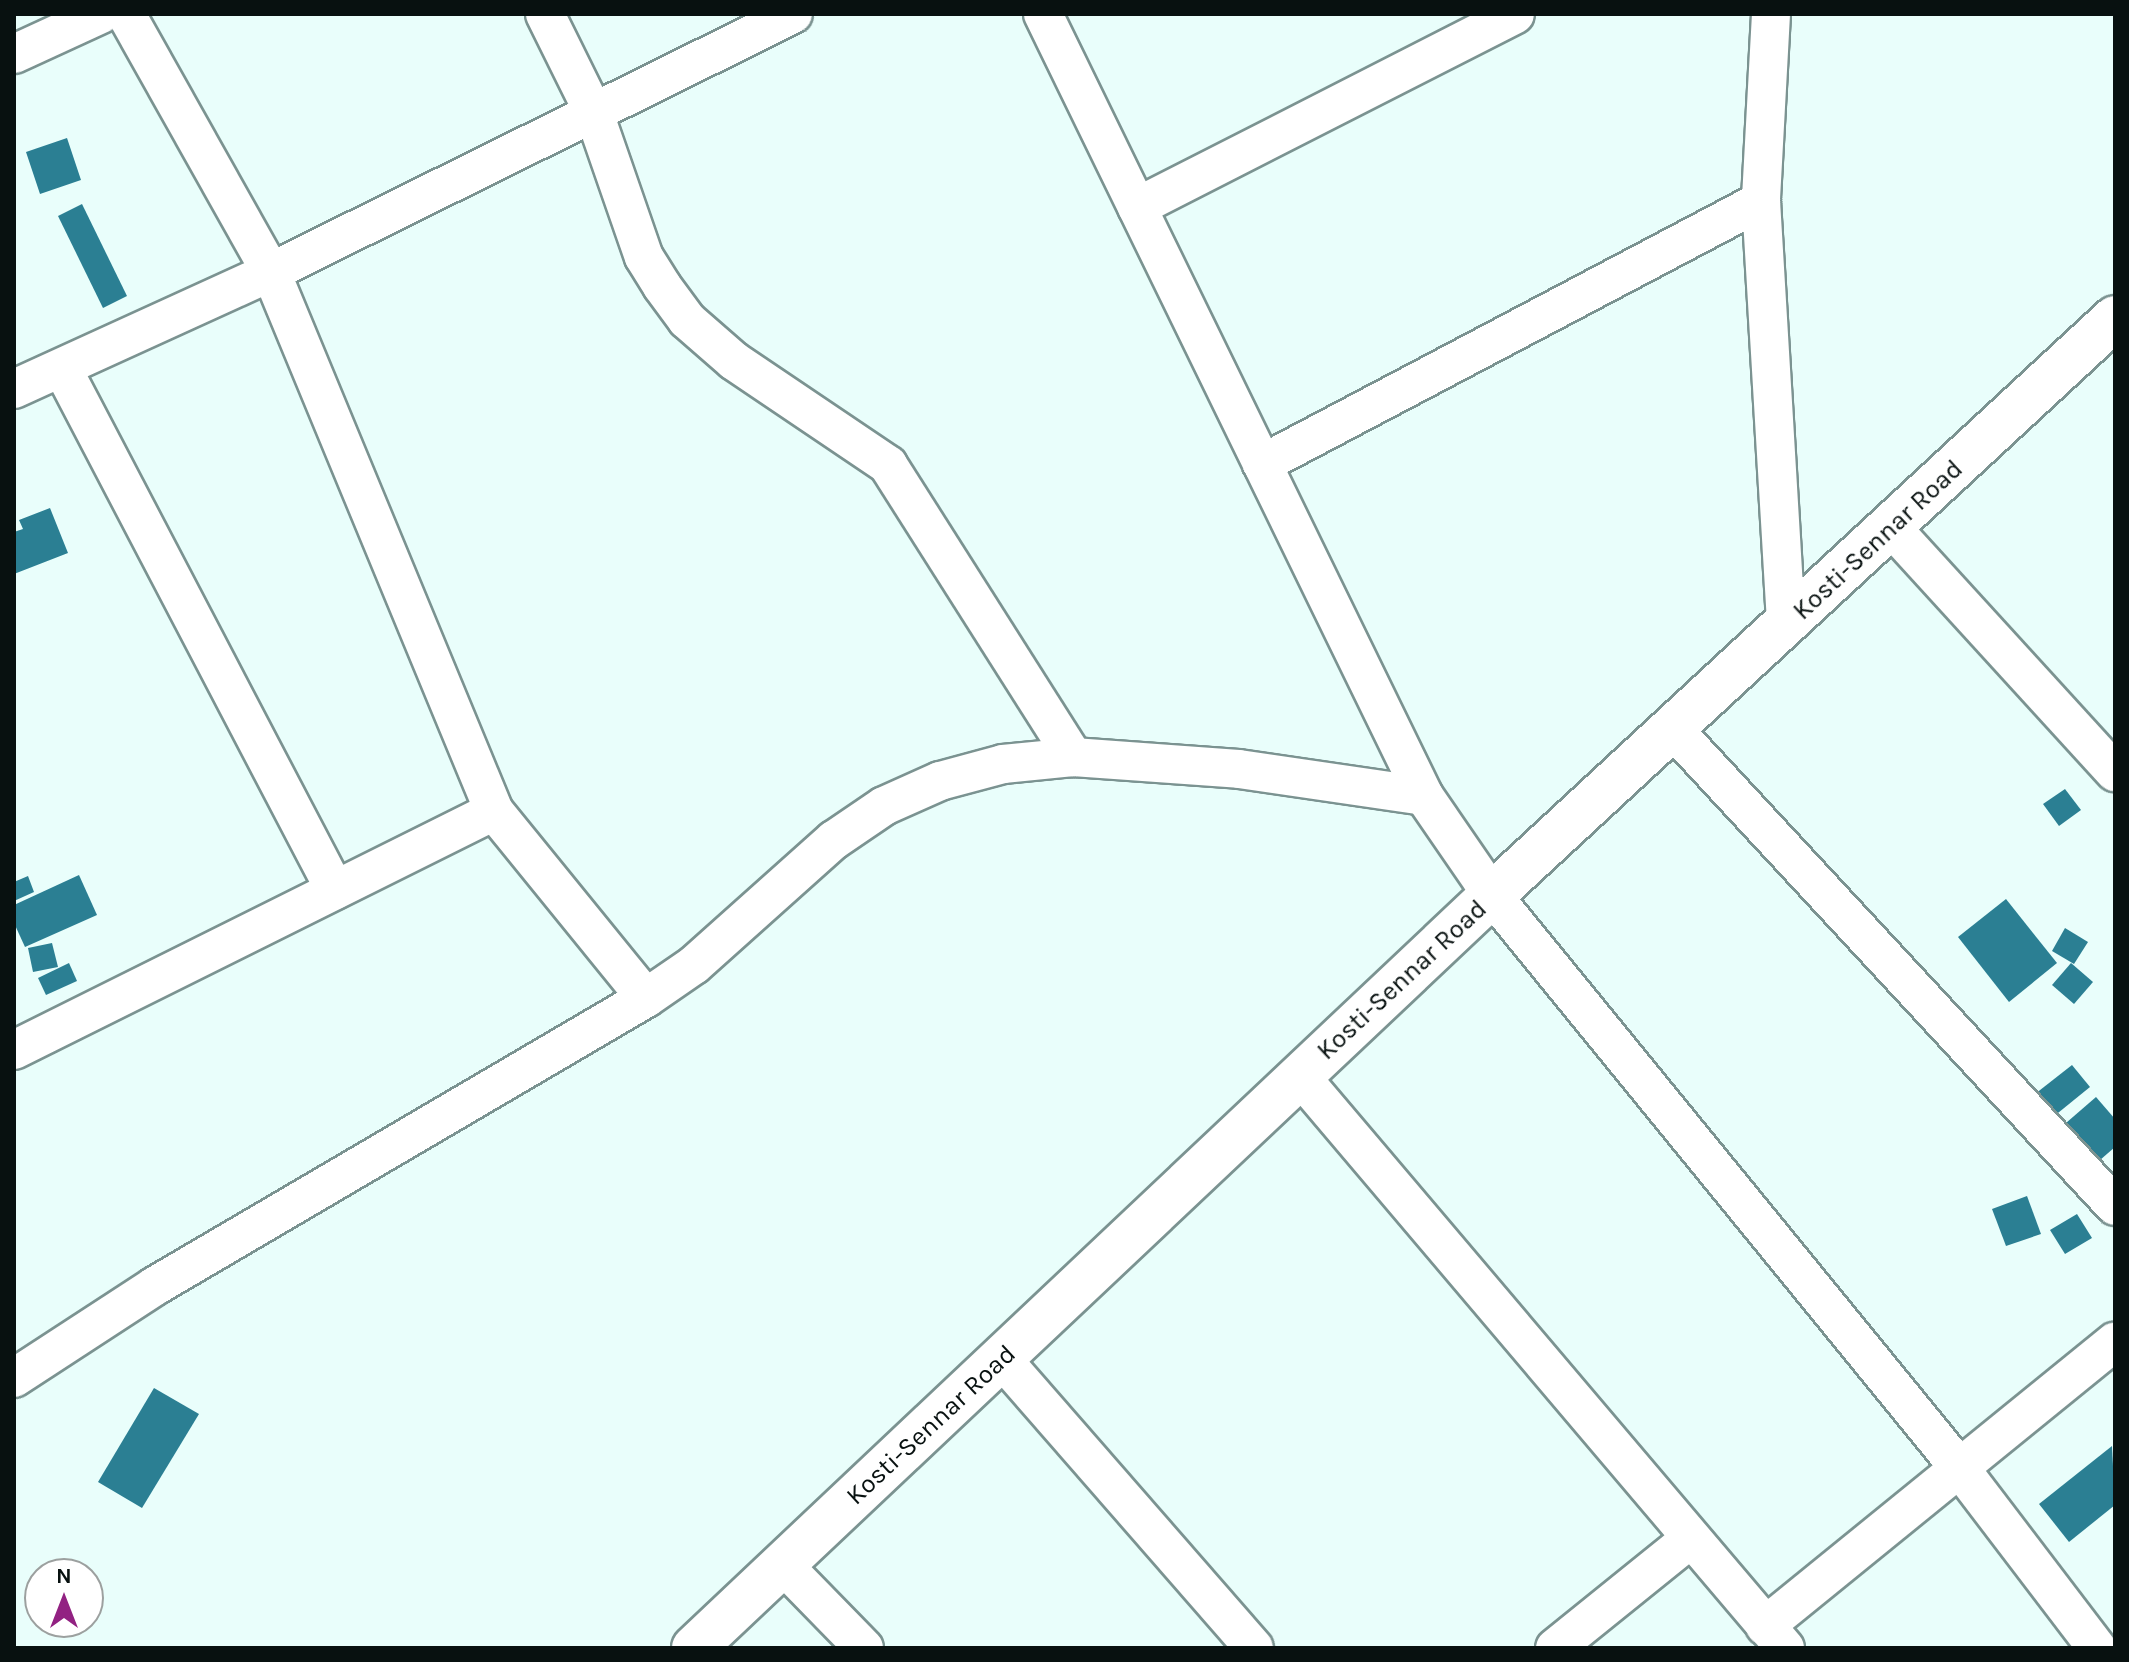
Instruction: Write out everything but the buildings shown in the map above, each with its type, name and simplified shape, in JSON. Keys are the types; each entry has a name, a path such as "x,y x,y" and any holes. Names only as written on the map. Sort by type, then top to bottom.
{"highway":[{"name":"Kosti-Sennar Road","path":"694,1648 1492,895 1786,626 2115,318"}],"street":[{"path":"14,54 101,14"},
{"path":"126,14 271,272 494,811 646,998"},
{"path":"545,14 594,113 644,257 687,320 734,361 888,465 1073,757"},
{"path":"14,389 271,272 793,14"},
{"path":"1043,14 1424,796 1492,895 1962,1471 2097,1648"},
{"path":"1771,14 1761,201 1786,626"},
{"path":"1137,207 1509,15"},
{"path":"1262,464 1761,201"},
{"path":"62,368 335,890"},
{"path":"1891,527 2115,772"},
{"path":"1673,729 2115,1206"},
{"path":"14,1378 155,1286 646,998 694,965 834,840 884,806 940,781 1003,764 1073,757 1239,769 1424,796"},
{"path":"14,1050 494,811"},
{"path":"1300,1076 1689,1540 1775,1637 1962,1471 2115,1342"},
{"path":"1002,1359 1254,1648"},
{"path":"1555,1648 1689,1540"},
{"path":"783,1565 864,1648"}]}
